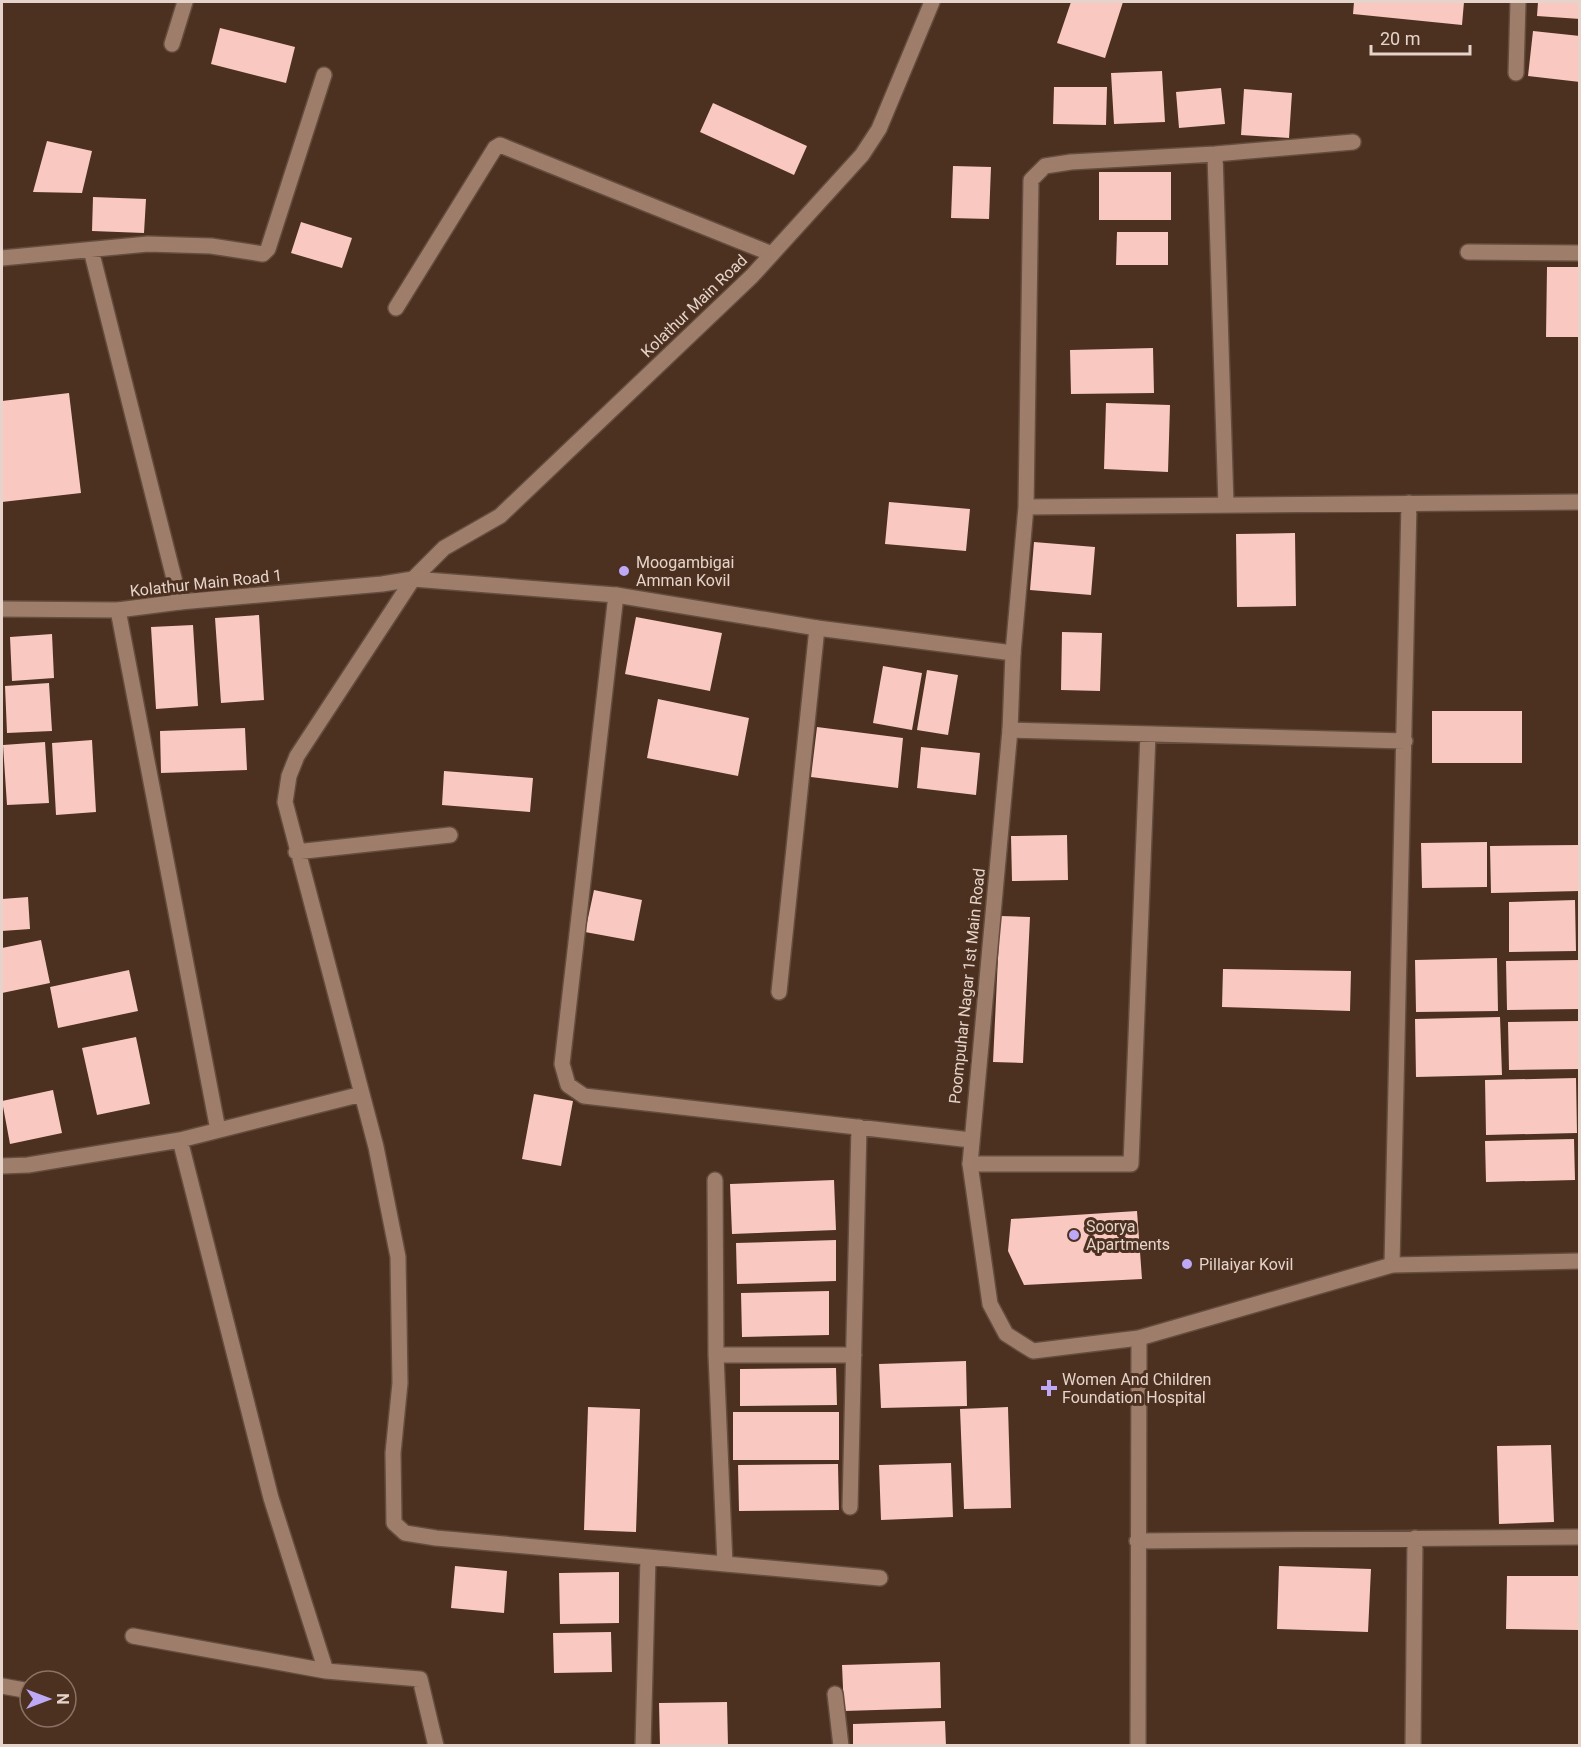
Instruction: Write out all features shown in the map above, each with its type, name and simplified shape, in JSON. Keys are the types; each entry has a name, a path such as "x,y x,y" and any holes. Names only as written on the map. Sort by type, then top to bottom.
{"street":[{"path":"172,44 185,2"},
{"name":"Kolathur Main Road","path":"880,1578 436,1538 405,1533 394,1523 393,1454 400,1383 398,1257 376,1147 296,852 285,802 289,776 297,756 413,579 444,548 465,539 500,516 752,276 862,155 879,129 932,2"},
{"path":"1516,73 1518,2"},
{"path":"2,258 148,244 180,244 263,254 268,249 324,75"},
{"name":"Poompuhar Nagar 1st Main Road","path":"1353,142 1215,154 1071,162 1045,166 1030,180 1026,507 1013,653 1010,730 970,1164 990,1304 1006,1334 1033,1351 1139,1338 1392,1265 1580,1261"},
{"path":"396,308 495,148 500,145 772,254"},
{"path":"1215,154 1226,505"},
{"path":"91,250 180,602"},
{"path":"1468,252 1580,254"},
{"path":"1026,507 1580,502"},
{"path":"1392,1265 1409,503"},
{"path":"413,579 616,595 817,628 1013,653"},
{"name":"Kolathur Main Road 1","path":"2,609 118,610 413,579"},
{"path":"616,595 562,1064 568,1085 584,1096 971,1140"},
{"path":"118,610 218,1130"},
{"path":"779,992 817,628"},
{"path":"1010,730 1404,741"},
{"path":"970,1164 1131,1164 1148,734"},
{"path":"296,852 450,835"},
{"path":"2,1166 28,1165 180,1140 362,1094"},
{"path":"850,1507 860,1127"},
{"path":"180,1140 271,1498 326,1671"},
{"path":"715,1180 716,1355 725,1564"},
{"path":"1138,1746 1139,1338"},
{"path":"716,1355 854,1355"},
{"path":"1137,1541 1580,1537"},
{"path":"1413,1746 1415,1538"},
{"path":"644,1746 648,1557"},
{"path":"134,1636 326,1671 420,1679 436,1746"},
{"path":"2,1686 18,1689"},
{"path":"835,1694 841,1746"}],"building":[{"path":"1071,2 1123,2 1105,58 1057,43"},
{"path":"1354,2 1464,2 1462,25 1353,14"},
{"path":"1538,2 1580,2 1580,19 1537,16"},
{"path":"220,28 295,47 286,83 211,64"},
{"path":"1533,31 1580,36 1580,82 1528,76"},
{"path":"1162,71 1165,122 1114,124 1111,73"},
{"path":"1054,87 1107,87 1106,125 1053,124"},
{"path":"1221,88 1225,124 1179,128 1176,92"},
{"path":"1244,89 1292,93 1289,138 1241,135"},
{"path":"713,103 807,146 794,175 700,132"},
{"path":"47,141 92,151 82,193 33,192"},
{"path":"953,166 991,167 989,219 951,218"},
{"path":"1099,172 1171,172 1171,220 1099,220"},
{"path":"93,197 146,199 144,233 92,231"},
{"path":"301,222 352,238 342,268 291,253"},
{"path":"1117,232 1168,232 1168,265 1116,265"},
{"path":"1547,267 1580,267 1580,337 1546,337"},
{"path":"1153,348 1154,393 1071,394 1070,350"},
{"path":"69,393 81,493 2,502 2,401"},
{"path":"1106,403 1170,405 1168,472 1104,469"},
{"path":"889,502 970,509 966,551 885,544"},
{"path":"1295,533 1296,606 1237,607 1236,534"},
{"path":"1034,542 1095,547 1091,595 1030,590"},
{"path":"259,615 264,700 221,703 215,618"},
{"path":"636,617 722,633 710,691 625,674"},
{"path":"193,625 198,706 156,709 151,627"},
{"path":"1062,632 1102,633 1100,691 1061,690"},
{"path":"52,634 54,678 12,681 10,637"},
{"path":"883,666 922,673 912,730 873,723"},
{"path":"927,670 958,675 948,735 917,730"},
{"path":"49,683 52,731 7,733 5,686"},
{"path":"658,699 749,718 738,776 647,758"},
{"path":"1432,711 1522,711 1522,763 1432,763"},
{"path":"817,727 903,738 898,788 811,777"},
{"path":"245,728 247,770 161,773 160,731"},
{"path":"92,740 96,812 56,815 52,743"},
{"path":"45,742 49,803 7,805 3,745"},
{"path":"921,747 980,753 976,795 917,788"},
{"path":"444,771 533,778 530,812 442,805"},
{"path":"1067,835 1068,880 1012,881 1011,836"},
{"path":"1487,842 1487,887 1422,888 1421,843"},
{"path":"1579,845 1580,891 1491,893 1490,846"},
{"path":"594,890 642,900 634,941 585,932"},
{"path":"28,897 30,929 2,931 2,899"},
{"path":"1575,900 1576,951 1509,952 1509,902"},
{"path":"1000,916 1030,917 1023,1063 993,1062"},
{"path":"41,940 50,983 2,993 2,948"},
{"path":"1497,958 1498,1011 1416,1012 1415,960"},
{"path":"1580,960 1580,1009 1507,1010 1506,961"},
{"path":"1223,969 1351,971 1350,1011 1222,1007"},
{"path":"129,970 138,1011 58,1028 50,987"},
{"path":"1500,1017 1502,1075 1416,1077 1415,1019"},
{"path":"1580,1021 1580,1069 1509,1070 1508,1022"},
{"path":"136,1037 150,1104 97,1115 82,1048"},
{"path":"1576,1078 1577,1133 1486,1135 1485,1080"},
{"path":"53,1090 62,1133 10,1144 2,1101"},
{"path":"534,1094 573,1101 561,1166 522,1159"},
{"path":"1574,1139 1575,1180 1486,1182 1485,1141"},
{"path":"834,1180 836,1230 732,1234 730,1184"},
{"name":"Soorya Apartments","path":"1137,1211 1142,1279 1024,1285 1008,1251 1011,1219"},
{"path":"836,1240 836,1281 737,1284 736,1243"},
{"path":"829,1291 829,1335 742,1337 741,1293"},
{"path":"966,1361 967,1406 881,1408 879,1364"},
{"path":"836,1368 837,1405 740,1406 740,1369"},
{"path":"588,1407 640,1409 636,1532 584,1530"},
{"path":"1008,1407 1011,1508 964,1509 960,1409"},
{"path":"733,1412 839,1412 839,1460 733,1460"},
{"path":"1551,1445 1554,1522 1499,1524 1497,1446"},
{"path":"951,1463 953,1517 881,1520 879,1465"},
{"path":"838,1464 839,1510 739,1511 738,1465"},
{"path":"455,1566 507,1571 504,1613 451,1608"},
{"path":"1279,1566 1371,1569 1368,1632 1277,1629"},
{"path":"619,1572 619,1623 560,1624 559,1573"},
{"path":"1507,1576 1580,1576 1580,1630 1506,1629"},
{"path":"611,1632 612,1672 554,1673 553,1633"},
{"path":"940,1662 941,1708 844,1711 842,1665"},
{"path":"727,1702 728,1746 660,1746 659,1703"},
{"path":"945,1721 946,1746 853,1746 853,1724"}],"place":[{"name":"Moogambigai Amman Kovil","path":"624,571"},
{"name":"Soorya Apartments","path":"1074,1235"},
{"name":"Pillaiyar Kovil","path":"1187,1264"},
{"name":"Women And Children Foundation Hospital","path":"1049,1388"}]}
